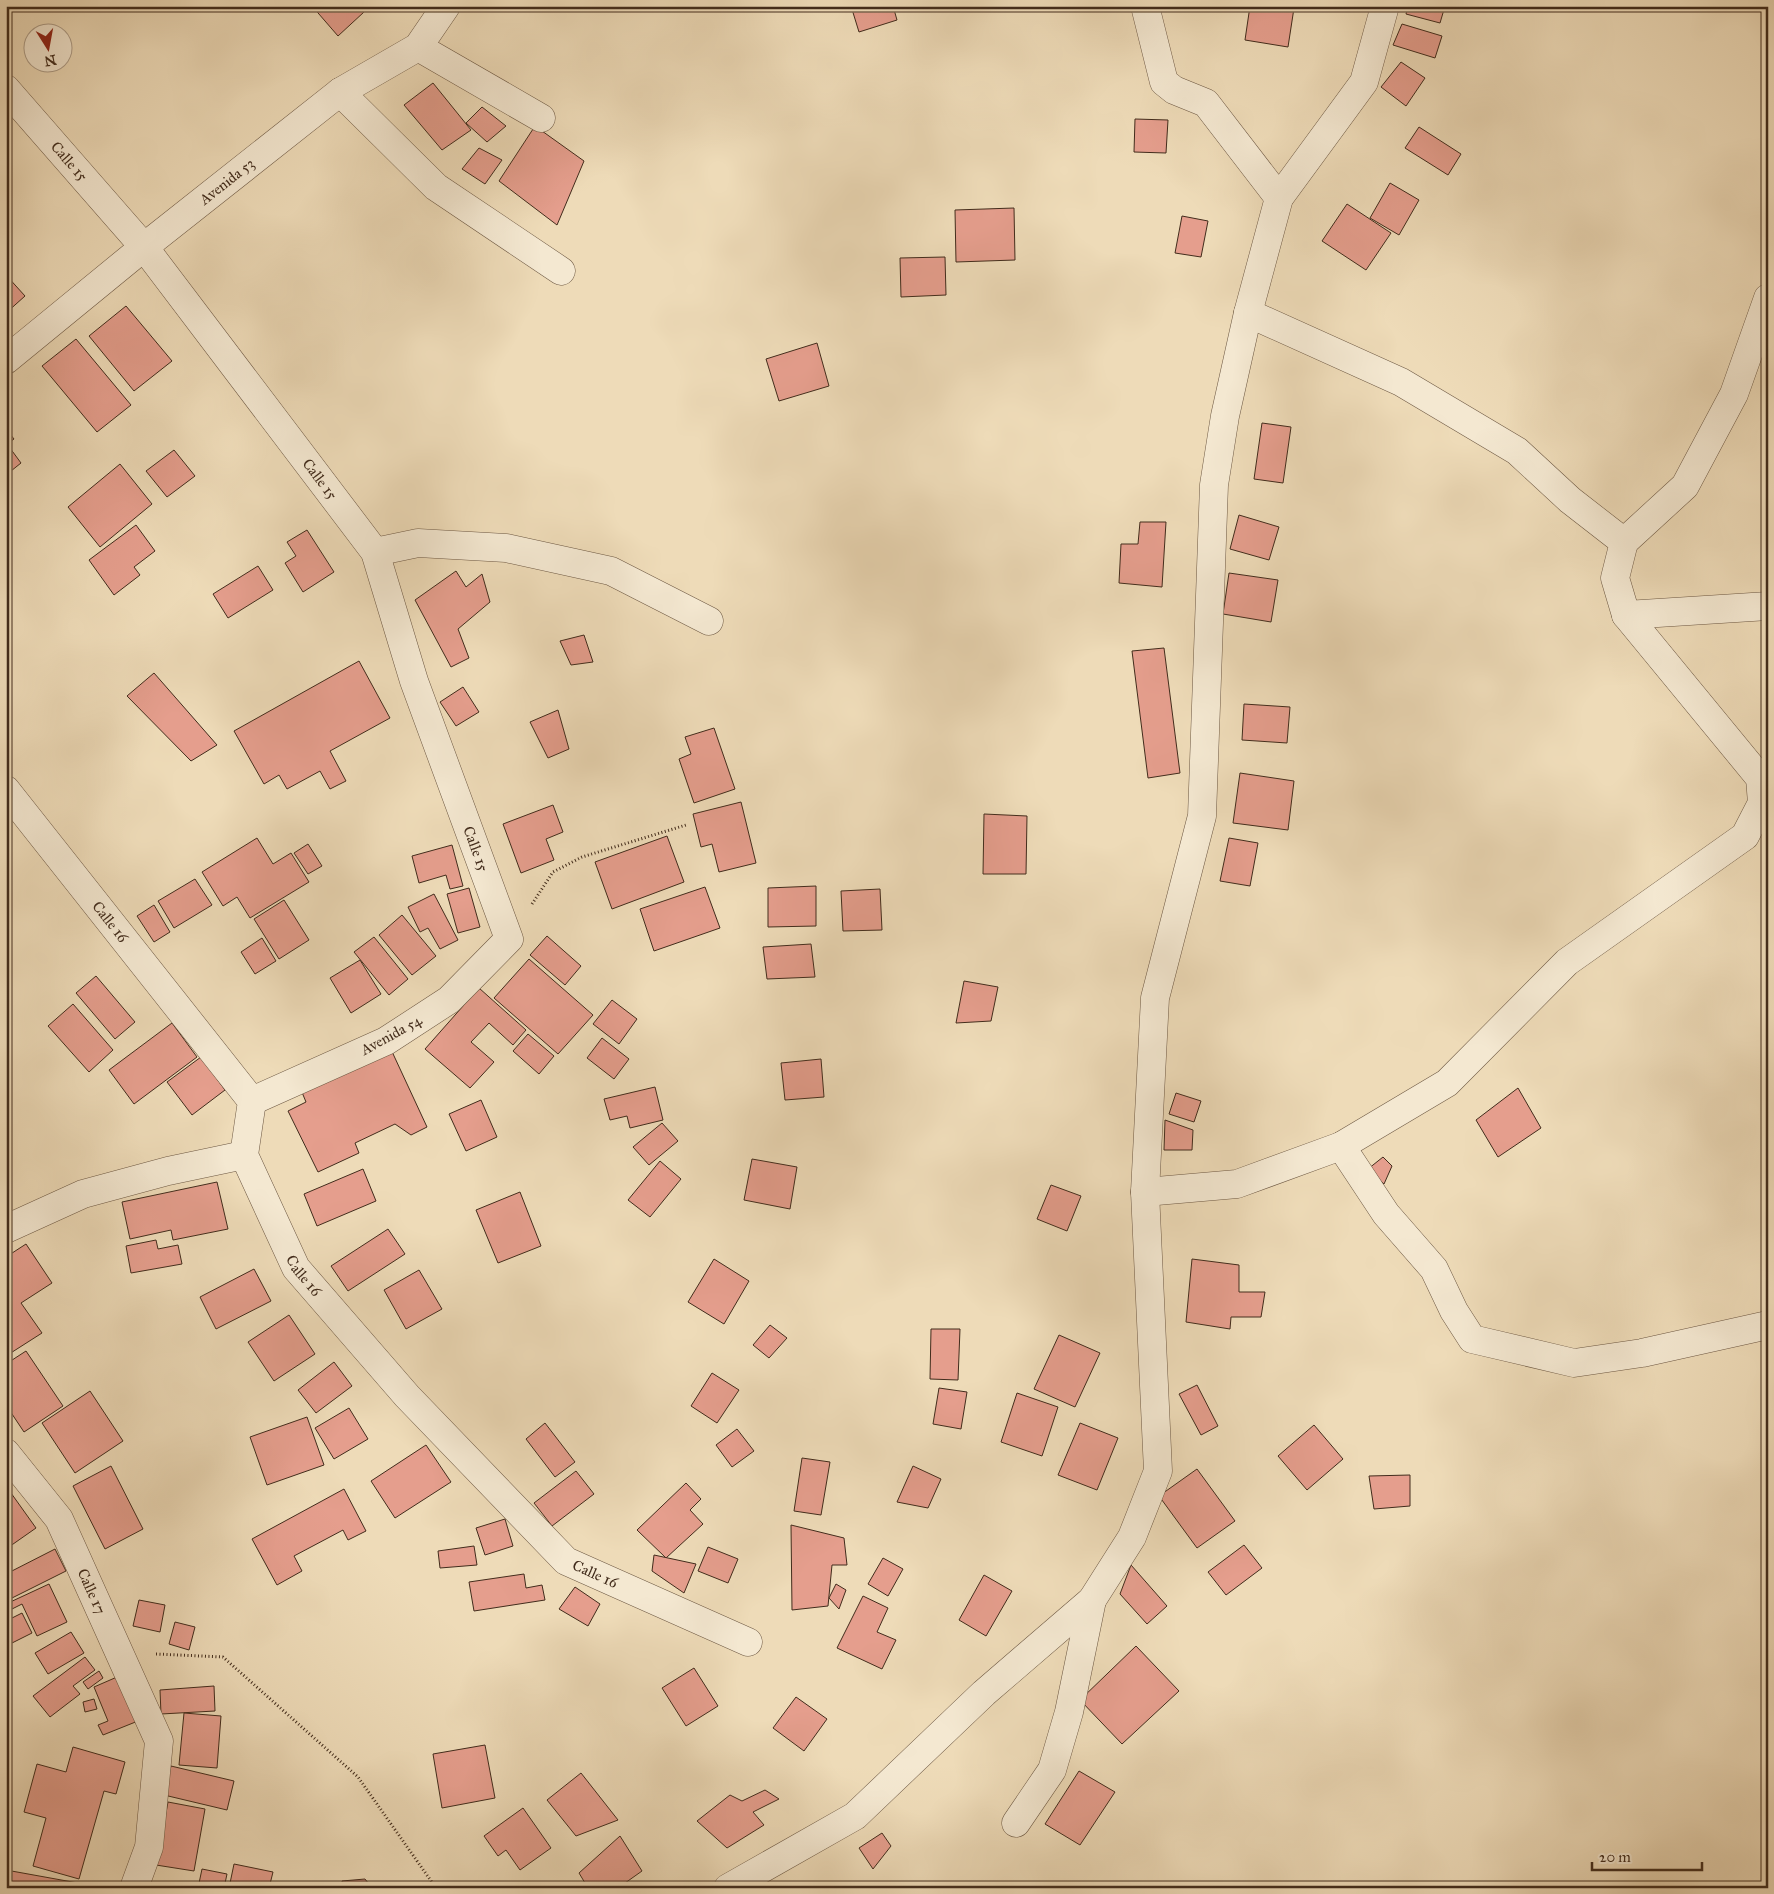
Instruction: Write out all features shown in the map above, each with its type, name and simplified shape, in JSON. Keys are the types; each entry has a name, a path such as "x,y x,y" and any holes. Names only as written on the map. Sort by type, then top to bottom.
{"street":[{"name":"Avenida 53","path":"6,360 144,247 340,92 418,47 446,6"},
{"path":"1145,6 1164,82 1174,90 1206,103 1279,198"},
{"path":"728,1888 855,1816 984,1692 1092,1600 1132,1537 1158,1471 1145,1192 1155,998 1202,816 1214,485 1225,416 1248,313 1279,198 1364,82 1385,6"},
{"path":"418,47 541,118"},
{"name":"Calle 15","path":"6,89 144,247 376,552 414,681 509,938"},
{"path":"340,92 436,187 561,271"},
{"path":"1145,1192 1237,1184 1341,1146 1447,1083 1567,962 1745,836 1762,803 1760,778 1626,615 1615,578 1624,542 1685,486 1734,394 1768,298"},
{"path":"1248,313 1401,382 1517,451 1570,500 1624,542"},
{"path":"376,552 418,543 506,548 612,571 709,621"},
{"path":"1626,615 1768,606"},
{"name":"Calle 16","path":"6,790 252,1100"},
{"name":"Avenida 54","path":"252,1100 386,1040 449,1000 509,938"},
{"path":"6,1229 83,1194 168,1171 244,1155 252,1100"},
{"path":"1341,1146 1386,1214 1434,1269 1454,1311 1472,1339 1574,1363 1642,1353 1768,1325"},
{"name":"Calle 16","path":"244,1155 296,1268 407,1396 566,1561 748,1642"},
{"name":"Calle 17","path":"6,1453 59,1519 159,1741 149,1847 134,1888"},
{"path":"1016,1823 1052,1770 1069,1712 1092,1600"}],"path":[{"path":"509,938 553,872 582,857 686,825"},
{"path":"120,1652 223,1657 358,1777 436,1888"}],"building":[{"path":"312,6 359,6 364,12 338,36"},
{"path":"851,6 893,6 897,20 859,32"},
{"path":"1250,6 1294,8 1288,47 1245,40"},
{"path":"1408,6 1445,6 1440,23 1406,14"},
{"path":"1402,24 1442,36 1435,58 1393,45"},
{"path":"1401,62 1425,78 1406,106 1381,87"},
{"path":"433,83 471,130 442,150 404,105"},
{"path":"482,107 506,126 487,142 466,123"},
{"path":"1135,119 1168,120 1166,153 1134,152"},
{"path":"535,126 584,161 557,225 499,181"},
{"path":"1419,127 1461,154 1448,175 1405,148"},
{"path":"479,148 502,160 485,184 462,169"},
{"path":"1390,183 1419,200 1399,235 1370,218"},
{"path":"1347,204 1391,233 1366,270 1322,241"},
{"path":"1014,208 1015,260 956,262 955,210"},
{"path":"1182,216 1208,221 1201,257 1175,253"},
{"path":"945,257 946,295 901,297 900,258"},
{"path":"6,275 25,296 6,313"},
{"path":"126,306 172,361 134,391 89,336"},
{"path":"76,339 131,405 97,432 42,366"},
{"path":"817,343 829,386 779,401 766,359"},
{"path":"1262,423 1291,427 1283,483 1254,479"},
{"path":"6,429 14,439 7,444 21,463 6,475"},
{"path":"174,450 195,476 167,497 146,471"},
{"path":"120,464 152,504 100,547 68,507"},
{"path":"1239,515 1279,527 1269,560 1230,549"},
{"path":"1140,522 1166,522 1162,587 1119,583 1121,544 1138,544"},
{"path":"136,525 155,551 134,567 140,575 114,595 89,560"},
{"path":"307,530 334,572 303,592 285,563 296,556 287,542"},
{"path":"258,566 273,590 228,618 213,594"},
{"path":"456,571 466,587 482,574 490,602 458,629 469,658 451,667 415,600"},
{"path":"1229,573 1278,580 1271,622 1223,614"},
{"path":"584,635 593,662 571,665 560,641"},
{"path":"1164,648 1180,773 1148,778 1132,651"},
{"path":"359,661 390,718 330,751 346,781 330,789 320,771 287,789 279,775 264,784 234,731"},
{"path":"154,673 217,745 191,761 127,696"},
{"path":"463,687 479,712 456,726 440,702"},
{"path":"1244,704 1290,707 1287,743 1242,740"},
{"path":"558,710 569,749 548,758 530,722"},
{"path":"714,728 735,789 694,803 679,759 691,754 685,737"},
{"path":"1240,773 1294,781 1288,830 1233,823"},
{"path":"741,802 756,863 719,872 712,844 701,847 693,814"},
{"path":"553,805 563,832 546,839 554,860 521,873 503,824"},
{"path":"984,814 1027,816 1026,874 983,874"},
{"path":"667,836 684,882 612,909 595,862"},
{"path":"257,838 273,864 291,853 309,882 250,918 237,897 223,906 202,872"},
{"path":"1229,838 1258,843 1250,886 1220,881"},
{"path":"308,844 322,866 308,874 294,853"},
{"path":"452,845 463,886 450,889 446,875 419,883 412,856"},
{"path":"195,879 212,905 174,928 158,901"},
{"path":"816,886 816,926 768,927 768,888"},
{"path":"705,887 720,928 654,951 640,909"},
{"path":"469,888 480,927 458,933 447,894"},
{"path":"880,889 882,930 843,931 841,891"},
{"path":"434,894 458,940 440,949 428,928 420,932 408,907"},
{"path":"284,900 309,940 279,959 254,919"},
{"path":"154,905 170,932 154,942 137,916"},
{"path":"402,915 436,956 412,975 379,935"},
{"path":"547,936 581,966 565,985 530,955"},
{"path":"374,937 408,979 389,995 354,952"},
{"path":"262,938 276,961 255,974 241,952"},
{"path":"811,944 815,977 767,979 763,947"},
{"path":"529,959 593,1015 558,1054 494,998"},
{"path":"360,960 381,994 351,1013 330,978"},
{"path":"96,976 135,1022 115,1039 76,993"},
{"path":"964,981 998,987 991,1021 956,1023"},
{"path":"479,988 526,1030 513,1045 489,1023 471,1042 494,1062 470,1088 425,1049"},
{"path":"612,1000 637,1019 619,1044 593,1024"},
{"path":"73,1004 113,1050 89,1072 48,1026"},
{"path":"172,1023 197,1057 134,1104 109,1070"},
{"path":"528,1034 554,1056 539,1074 513,1051"},
{"path":"602,1038 629,1059 614,1079 587,1058"},
{"path":"388,1043 427,1127 411,1135 395,1124 355,1143 359,1153 318,1172 288,1111 306,1102 299,1085"},
{"path":"201,1057 225,1090 192,1115 167,1082"},
{"path":"821,1059 824,1097 785,1100 781,1063"},
{"path":"655,1087 663,1120 630,1128 627,1116 610,1120 604,1099"},
{"path":"1518,1088 1541,1128 1498,1157 1476,1120"},
{"path":"1176,1093 1201,1101 1194,1122 1169,1114"},
{"path":"481,1100 497,1137 466,1151 449,1114"},
{"path":"1165,1120 1193,1130 1192,1150 1164,1150"},
{"path":"662,1123 678,1141 649,1165 633,1147"},
{"path":"1383,1157 1392,1166 1384,1184 1368,1169"},
{"path":"752,1159 797,1167 790,1209 744,1200"},
{"path":"660,1161 681,1179 650,1217 628,1200"},
{"path":"363,1169 376,1201 317,1226 304,1194"},
{"path":"217,1182 228,1229 173,1240 171,1230 130,1239 122,1202"},
{"path":"1051,1185 1081,1196 1067,1231 1037,1219"},
{"path":"520,1192 541,1246 498,1263 476,1210"},
{"path":"388,1229 405,1254 348,1291 331,1266"},
{"path":"156,1240 158,1249 178,1245 182,1264 131,1273 126,1246"},
{"path":"26,1244 52,1283 21,1303 42,1333 6,1356 6,1257"},
{"path":"714,1259 749,1281 724,1324 688,1302"},
{"path":"1192,1259 1239,1265 1239,1292 1265,1292 1261,1317 1231,1317 1230,1329 1186,1322"},
{"path":"254,1269 271,1301 216,1329 200,1297"},
{"path":"419,1270 442,1309 406,1329 384,1290"},
{"path":"289,1315 315,1354 274,1381 248,1342"},
{"path":"770,1325 787,1338 769,1358 753,1345"},
{"path":"931,1329 960,1329 958,1380 930,1379"},
{"path":"1059,1335 1100,1353 1075,1407 1034,1389"},
{"path":"26,1351 63,1406 24,1432 6,1405 6,1364"},
{"path":"334,1362 352,1386 316,1413 298,1390"},
{"path":"712,1373 739,1390 717,1423 691,1406"},
{"path":"1197,1385 1218,1426 1201,1435 1179,1394"},
{"path":"939,1388 967,1392 961,1429 933,1424"},
{"path":"90,1391 123,1441 75,1473 42,1423"},
{"path":"1017,1393 1058,1407 1042,1456 1001,1442"},
{"path":"349,1408 368,1439 334,1459 315,1428"},
{"path":"307,1417 324,1465 267,1485 250,1437"},
{"path":"545,1423 575,1462 555,1477 526,1439"},
{"path":"1080,1423 1118,1438 1097,1490 1058,1475"},
{"path":"1314,1425 1343,1459 1307,1490 1278,1456"},
{"path":"737,1429 754,1451 732,1467 716,1445"},
{"path":"426,1445 451,1482 395,1518 371,1481"},
{"path":"802,1458 830,1462 821,1515 794,1511"},
{"path":"111,1466 143,1529 105,1549 73,1486"},
{"path":"913,1466 941,1479 928,1508 897,1502"},
{"path":"1197,1469 1235,1521 1197,1548 1159,1496"},
{"path":"576,1471 594,1494 552,1526 534,1503"},
{"path":"1410,1475 1410,1506 1374,1509 1369,1476"},
{"path":"686,1483 701,1499 690,1510 703,1524 666,1558 637,1530"},
{"path":"6,1486 36,1528 6,1549"},
{"path":"344,1489 366,1531 348,1540 343,1530 294,1556 302,1571 277,1585 252,1539"},
{"path":"505,1519 513,1546 485,1555 476,1528"},
{"path":"791,1525 844,1538 847,1565 832,1565 828,1606 792,1610"},
{"path":"1244,1545 1262,1568 1226,1595 1208,1572"},
{"path":"474,1546 477,1565 440,1568 438,1551"},
{"path":"708,1547 738,1559 728,1583 698,1571"},
{"path":"55,1549 66,1571 6,1601 6,1574"},
{"path":"654,1555 696,1564 684,1593 652,1571"},
{"path":"883,1558 903,1569 888,1596 868,1584"},
{"path":"1131,1565 1167,1606 1147,1624 1120,1594"},
{"path":"524,1574 526,1588 542,1585 545,1600 474,1611 469,1582"},
{"path":"984,1575 1012,1591 986,1636 959,1620"},
{"path":"49,1584 67,1622 37,1636 22,1604 6,1612 6,1604"},
{"path":"836,1584 846,1590 839,1609 829,1598"},
{"path":"575,1587 600,1604 588,1626 559,1609"},
{"path":"863,1596 888,1608 877,1632 896,1640 882,1669 837,1648"},
{"path":"139,1600 165,1605 160,1632 133,1626"},
{"path":"22,1613 32,1633 6,1646 6,1621"},
{"path":"175,1622 195,1627 189,1650 169,1644"},
{"path":"71,1632 84,1653 48,1674 35,1653"},
{"path":"1136,1646 1179,1691 1122,1744 1080,1700"},
{"path":"85,1657 95,1670 73,1686 80,1694 50,1717 33,1696"},
{"path":"694,1668 718,1706 686,1726 662,1688"},
{"path":"99,1671 103,1678 88,1689 83,1682"},
{"path":"117,1677 138,1721 103,1735 98,1725 108,1721 94,1687"},
{"path":"214,1686 215,1711 161,1714 160,1690"},
{"path":"796,1697 827,1719 804,1751 773,1728"},
{"path":"94,1699 97,1709 85,1712 83,1702"},
{"path":"184,1713 221,1716 217,1768 179,1765"},
{"path":"485,1745 495,1798 442,1808 433,1754"},
{"path":"73,1747 125,1762 116,1794 104,1791 79,1879 33,1866 46,1818 24,1812 37,1764 66,1772"},
{"path":"171,1766 234,1781 227,1810 164,1795"},
{"path":"1079,1771 1115,1792 1080,1845 1045,1824"},
{"path":"581,1773 618,1820 576,1836 547,1800"},
{"path":"765,1790 779,1799 753,1812 764,1825 727,1848 697,1821 730,1795 742,1801"},
{"path":"168,1802 205,1809 194,1871 156,1865"},
{"path":"523,1808 551,1848 520,1870 506,1850 498,1856 484,1836"},
{"path":"882,1833 891,1846 873,1869 859,1848"},
{"path":"620,1836 642,1871 618,1888 588,1888 579,1873"},
{"path":"234,1864 273,1872 269,1888 229,1888"},
{"path":"202,1869 227,1874 224,1888 198,1888"},
{"path":"6,1870 89,1885 88,1888 6,1888"},
{"path":"365,1879 372,1888 343,1888 342,1881"},
{"path":"160,1884 175,1887 175,1888 159,1888"}]}
